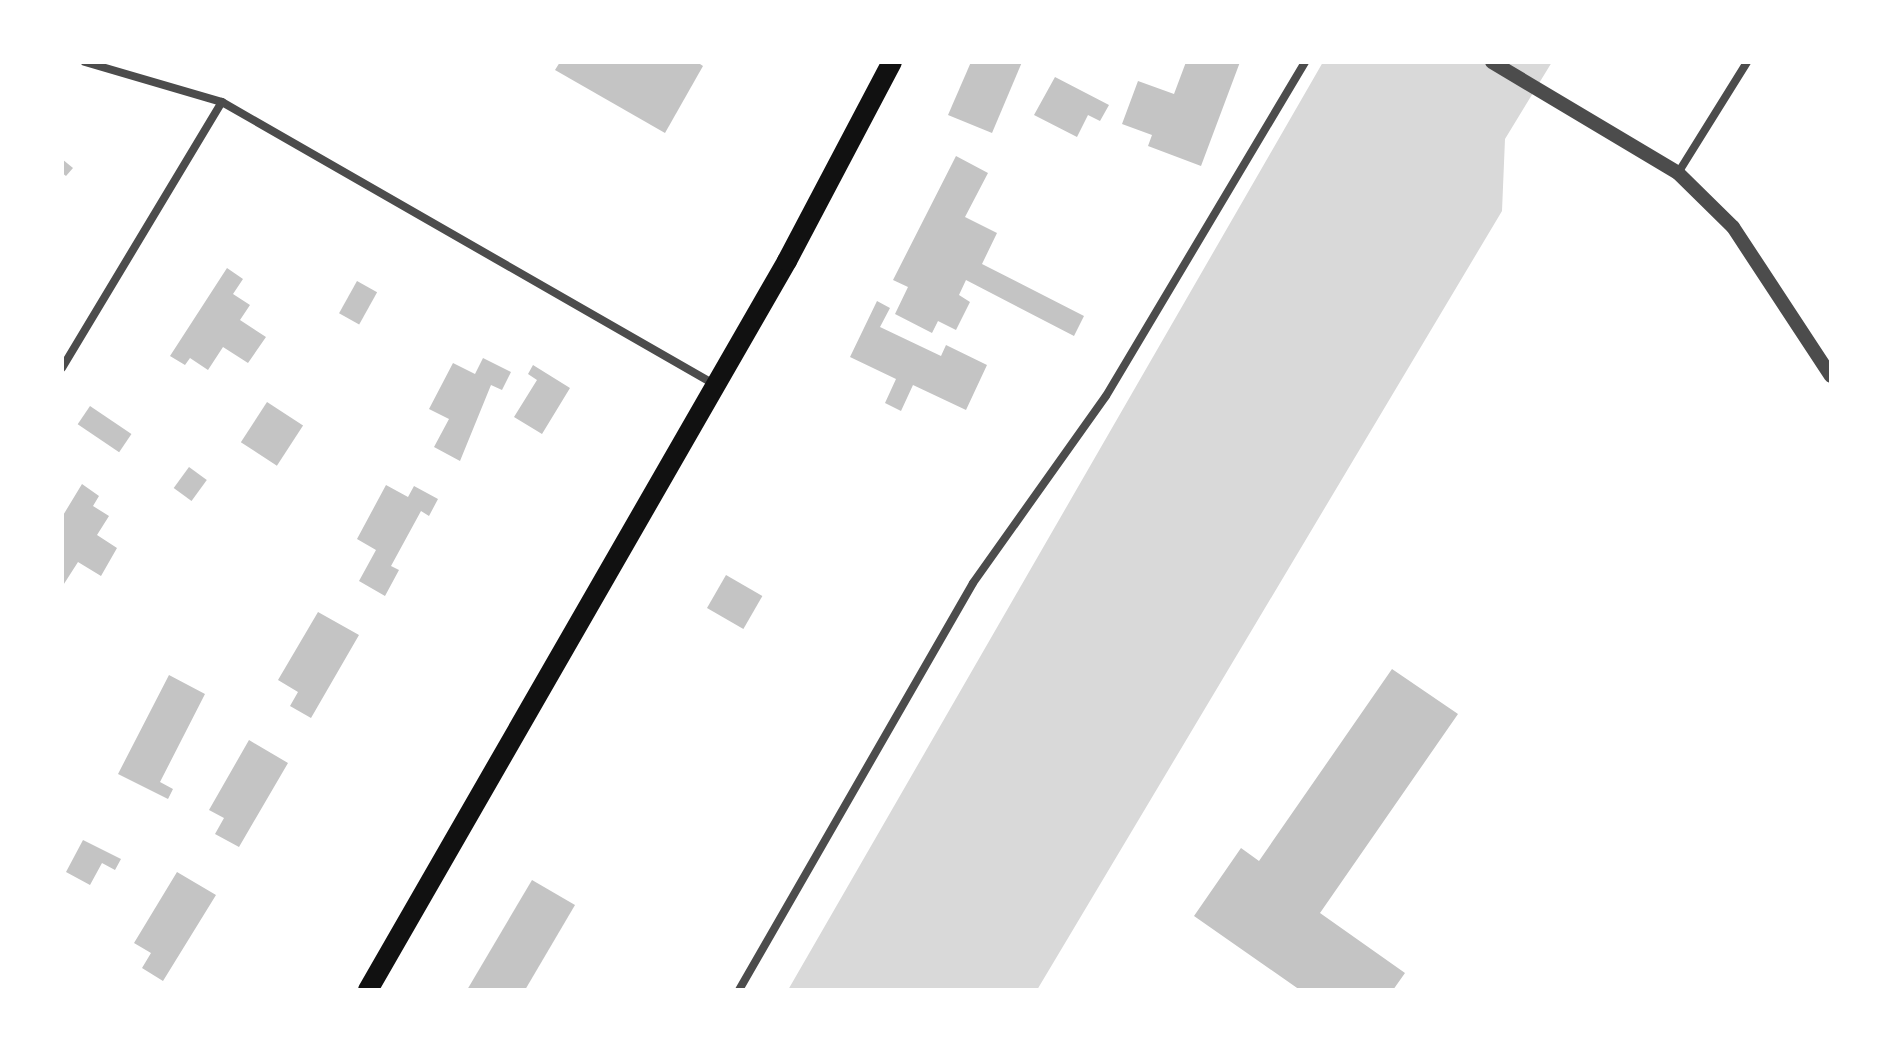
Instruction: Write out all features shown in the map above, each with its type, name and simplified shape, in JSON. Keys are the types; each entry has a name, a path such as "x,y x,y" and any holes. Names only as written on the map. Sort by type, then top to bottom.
{"main road":[{"path":"368,990 712,383 787,261 892,62"}],"street":[{"path":"85,62 222,102 712,383"},
{"path":"739,990 973,583 1106,396 1305,62"},
{"path":"1492,62 1678,173 1733,227 1831,376"},
{"path":"1678,173 1747,62"},
{"path":"62,368 222,102"}],"shaded area":[{"path":"1323,62 1552,62 1505,139 1502,211 1037,990 788,990"}],"building":[{"path":"560,62 697,62 703,66 665,133 555,70"},
{"path":"971,62 1022,62 992,133 948,115"},
{"path":"1186,62 1240,62 1201,166 1148,146 1152,135 1122,124 1138,81 1174,94"},
{"path":"1055,77 1109,105 1100,121 1088,115 1077,137 1034,115"},
{"path":"956,156 988,173 965,217 997,233 982,264 1084,316 1074,336 966,280 959,295 970,302 956,330 938,321 932,333 895,314 908,287 893,280"},
{"path":"62,159 73,168 66,176 62,173"},
{"path":"227,268 243,279 233,294 250,305 240,320 266,337 248,363 223,347 208,370 190,358 185,365 170,356"},
{"path":"357,281 377,292 359,325 339,313"},
{"path":"877,301 890,308 880,327 941,356 946,345 987,365 966,410 913,385 901,411 885,403 896,379 850,357"},
{"path":"483,358 511,372 502,390 491,385 460,461 434,447 449,419 429,409 453,363 475,374"},
{"path":"533,365 570,388 542,434 514,417 537,380 528,374"},
{"path":"267,402 303,425 277,466 241,442"},
{"path":"90,406 131,434 119,452 78,424"},
{"path":"189,467 207,480 192,501 174,488"},
{"path":"82,484 99,496 93,506 109,516 97,535 117,548 101,576 78,562 62,587 62,517"},
{"path":"386,485 408,497 414,486 438,499 429,516 421,511 391,566 399,570 385,596 359,581 376,550 357,539"},
{"path":"726,575 762,596 743,629 707,608"},
{"path":"318,612 359,635 311,718 290,706 298,692 278,680"},
{"path":"1392,669 1458,714 1320,913 1405,973 1393,990 1300,990 1194,916 1241,848 1259,861"},
{"path":"169,675 205,694 160,782 173,789 168,799 118,774"},
{"path":"249,740 288,763 239,847 215,834 224,818 209,810"},
{"path":"83,840 121,859 115,870 102,863 90,885 66,872"},
{"path":"177,872 216,895 163,981 142,968 151,953 134,943"},
{"path":"532,880 575,905 525,990 467,990"}]}
